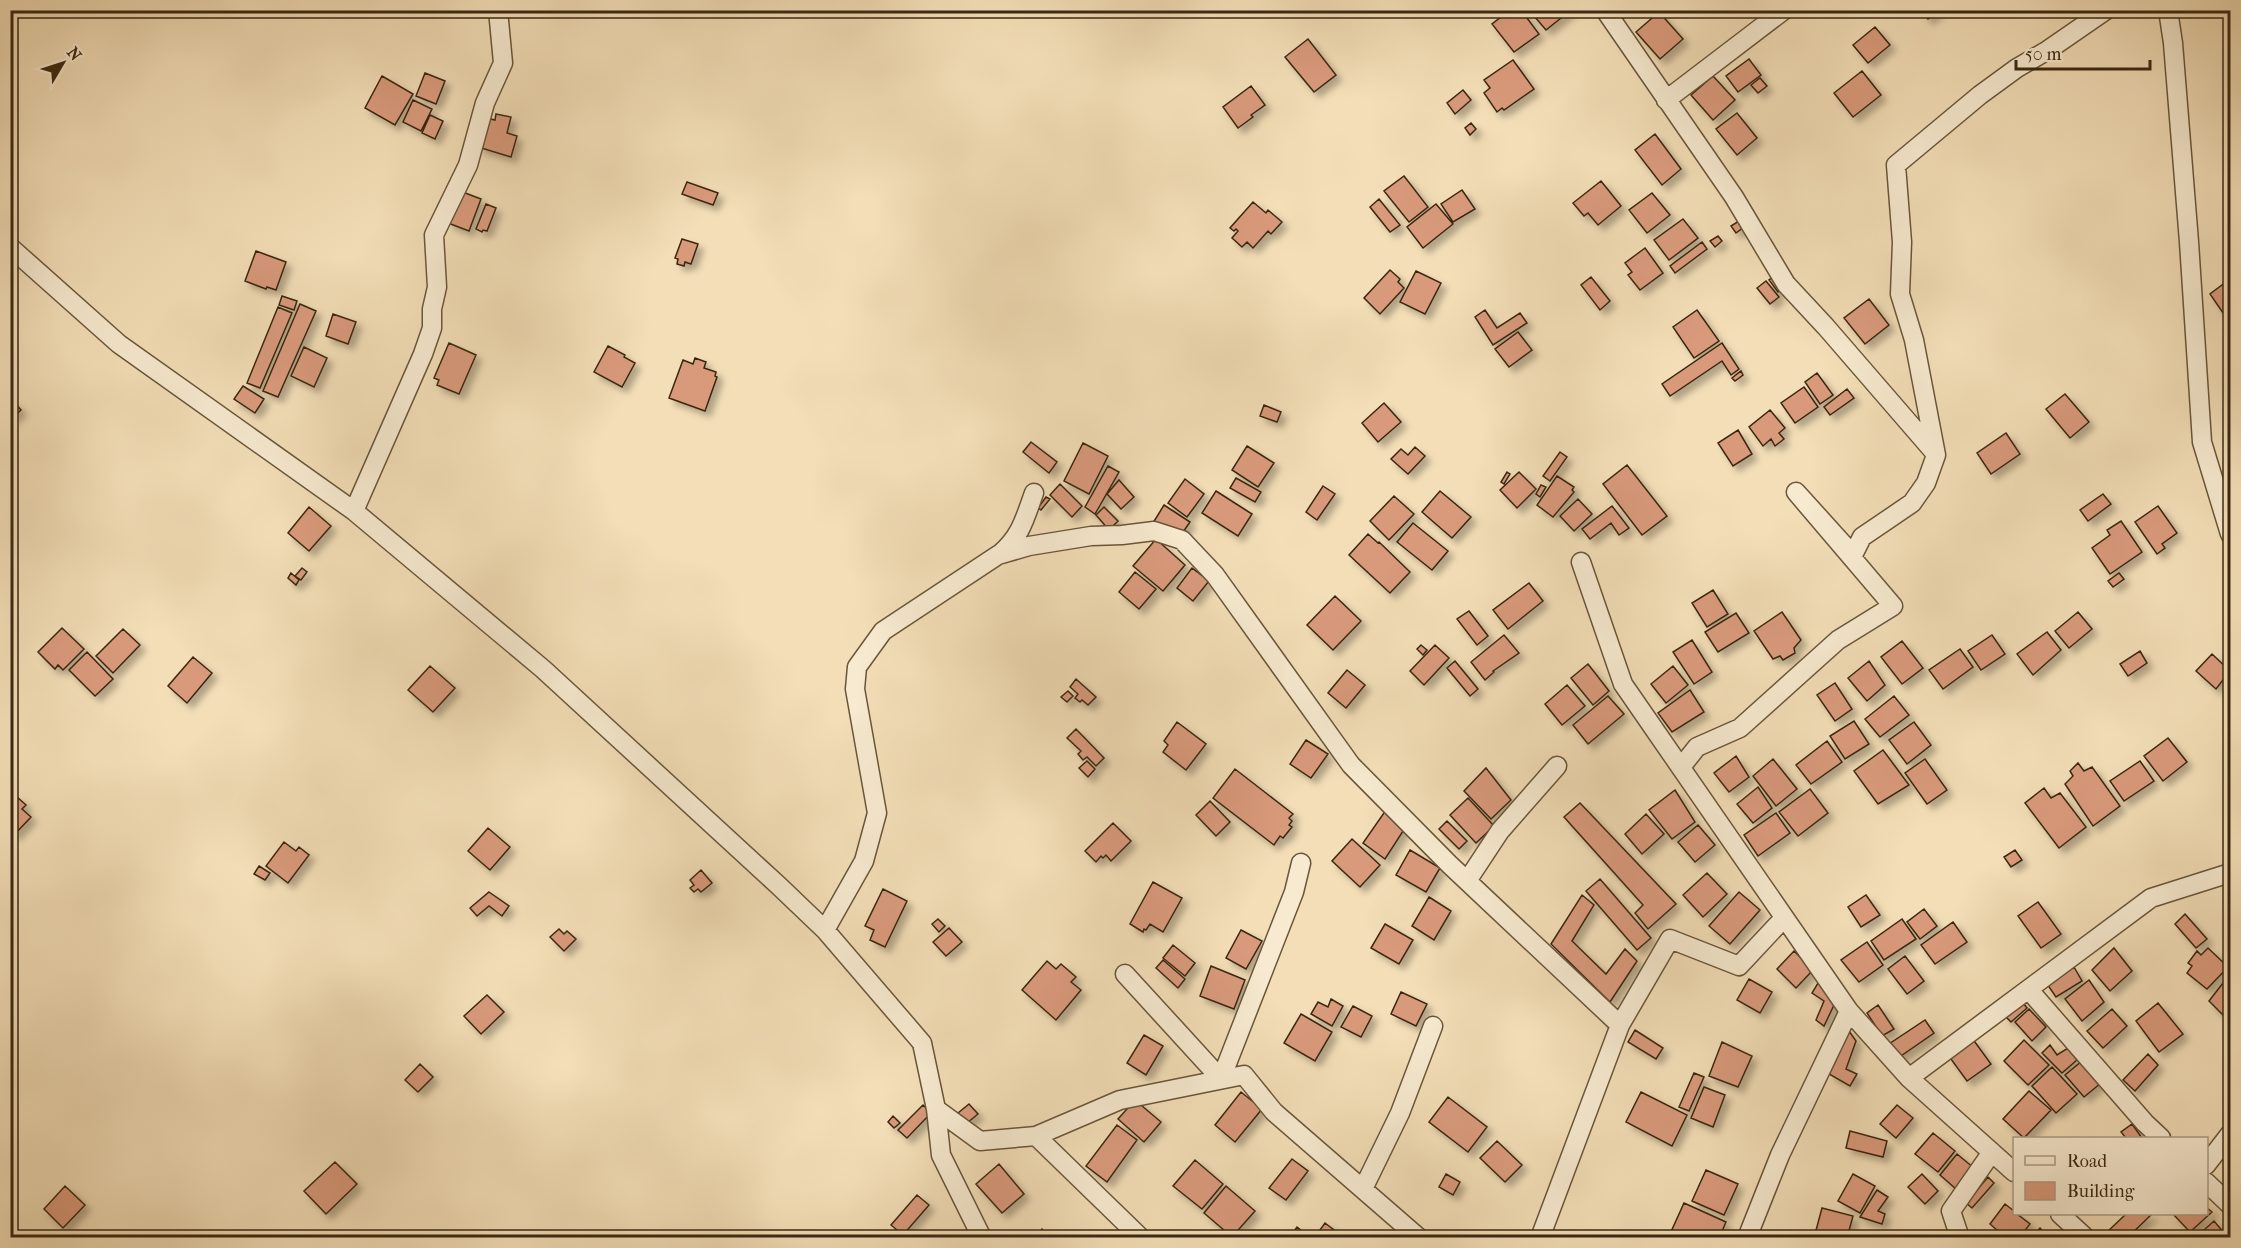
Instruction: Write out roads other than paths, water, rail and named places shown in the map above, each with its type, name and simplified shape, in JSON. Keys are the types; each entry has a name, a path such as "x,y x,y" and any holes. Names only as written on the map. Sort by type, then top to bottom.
{"street":[{"path":"354,511 423,354 432,328 432,309 437,287 434,236 468,165 485,104 503,63 498,10"},
{"path":"1605,10 1734,197 1786,284 1827,327 1936,455"},
{"path":"1666,100 1784,10"},
{"path":"1681,767 1697,747 1740,728 1838,640 1893,606 1796,492 1853,555 1862,537 1912,503 1926,483 1936,455 1914,340 1900,294 1902,242 1896,165 1980,95 2106,10"},
{"path":"2168,10 2174,43 2187,207 2202,441 2230,534"},
{"path":"10,247 119,344 354,511 543,669 825,930 922,1043 936,1109 941,1155 982,1238"},
{"path":"825,930 864,861 877,813 855,689 857,667 883,632 1013,543 1020,531 1034,493"},
{"path":"998,555 1029,546 1091,536 1154,531 1182,540 1215,575 1351,765 1467,881 1620,1025"},
{"path":"1581,562 1623,684 1849,1011 1909,1078 2013,1171"},
{"path":"1467,881 1500,831 1557,766"},
{"path":"1221,1079 1294,892 1301,863"},
{"path":"1909,1078 2151,898 2230,873"},
{"path":"1540,1238 1620,1025 1670,939 1739,966 1784,918"},
{"path":"1125,974 1221,1079"},
{"path":"2029,990 2145,1124 2160,1137"},
{"path":"1747,1238 1780,1155 1849,1011"},
{"path":"1363,1189 1400,1113 1433,1026"},
{"path":"936,1109 980,1141 1036,1136 1120,1100 1244,1075 1274,1112 1419,1238"},
{"path":"2208,1162 2230,1134"},
{"path":"1036,1136 1141,1238"},
{"path":"1960,1238 1951,1211 1992,1152"},
{"path":"2208,1184 2230,1205"},
{"path":"2061,1215 2086,1238"}]}
